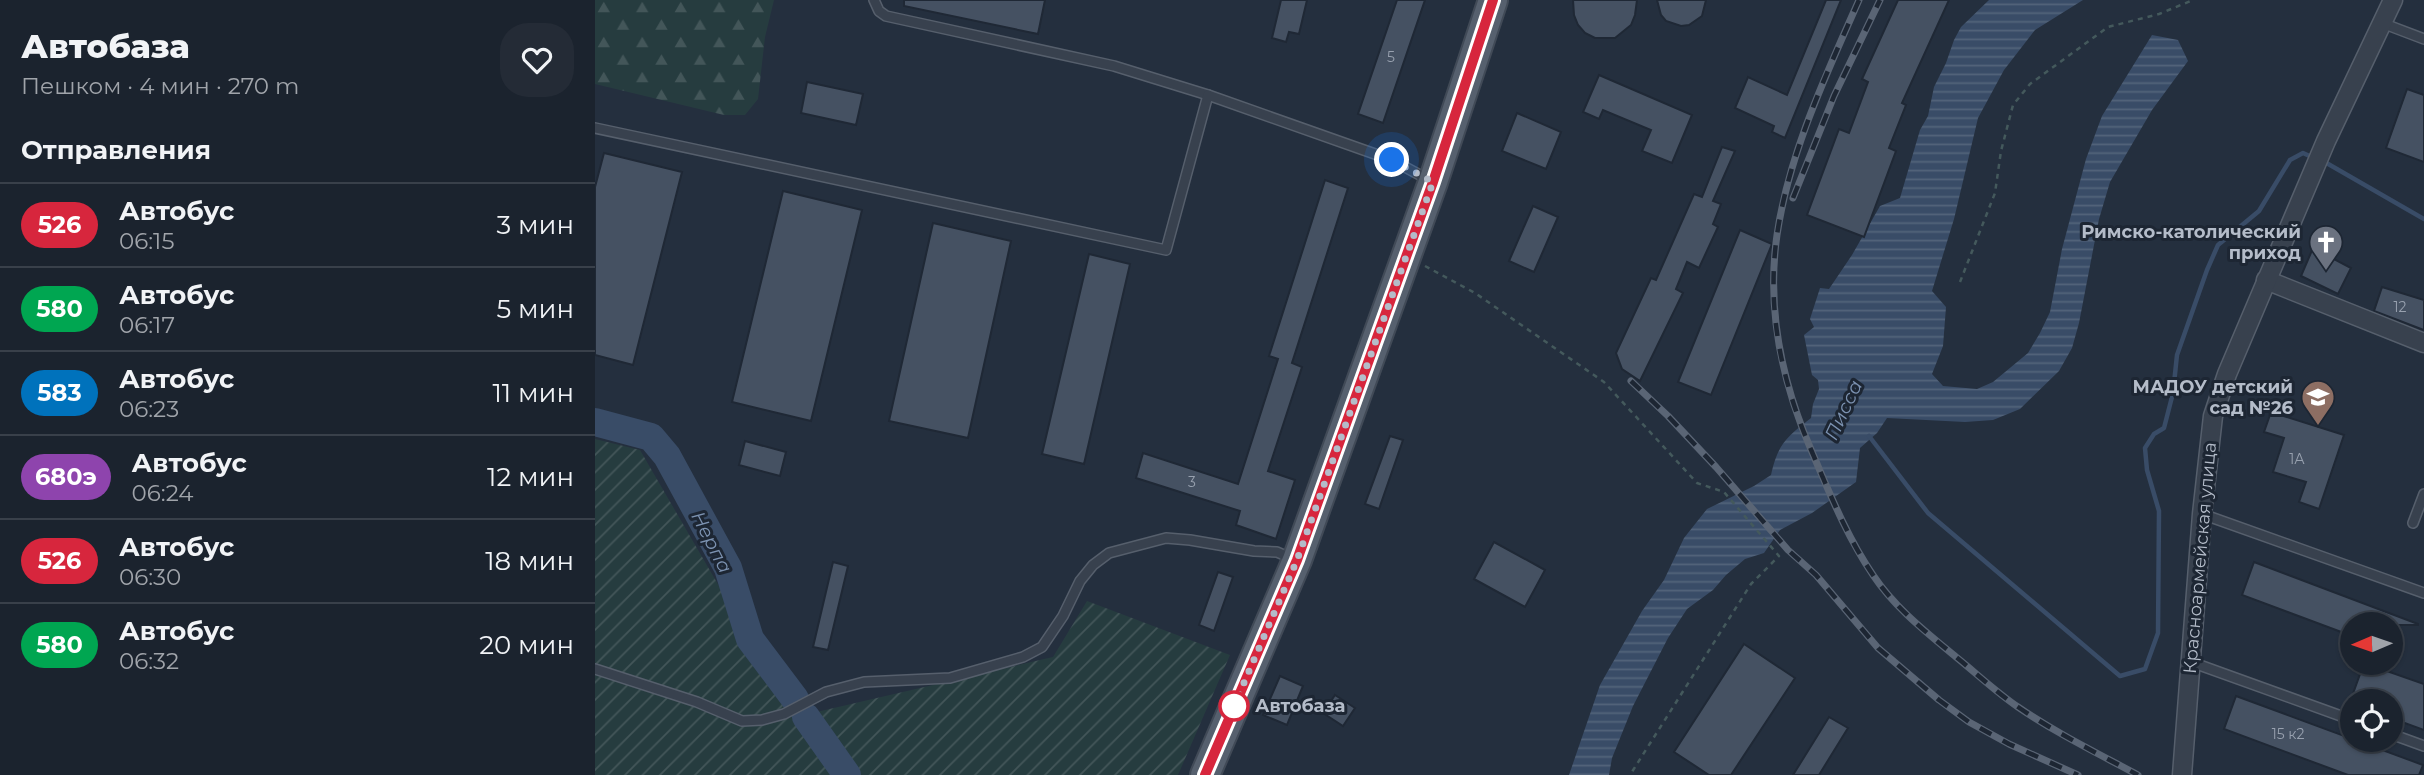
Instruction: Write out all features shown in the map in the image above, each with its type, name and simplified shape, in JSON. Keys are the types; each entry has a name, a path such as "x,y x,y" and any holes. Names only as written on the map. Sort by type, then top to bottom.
{"main road":[{"path":"1205,775 1297,560 1433,182 1493,0"}],"street":[{"name":"Красноармейская улица","path":"2182,775 2202,514 2213,416 2227,374 2326,141 2393,0"},
{"path":"2266,280 2424,343"}],"lane":[{"path":"873,0 879,11 886,16 1114,66 1207,94 1392,160 1433,182"},
{"path":"2382,23 2424,39"},
{"path":"595,128 1166,250 1207,94"},
{"path":"2413,523 2424,494"},
{"path":"2202,514 2424,593"},
{"path":"595,669 697,702 742,721 762,720 784,714 825,692 864,682 950,678 1023,657 1042,647 1063,616 1080,581 1093,565 1109,552 1166,538 1277,552 1297,560"},
{"path":"2191,662 2340,716"},
{"path":"2403,738 2424,746"}],"path":[{"path":"1960,282 1995,193 2001,151 2013,105 2030,84 2108,27 2159,14 2193,0"},
{"path":"1407,256 1475,293 1604,382 1697,483 1724,492 1779,556 1751,584 1630,775"}],"green space":[{"path":"595,0 774,0 765,37 758,99 745,115 724,115 595,84"},
{"path":"595,439 640,450 795,717 1053,657 1087,601 1230,655 1178,775 595,775"}],"water":[{"name":"Писса","path":"1989,0 2083,0 2035,30 2004,70 1978,118 1954,219 1932,291 1946,307 1943,346 1932,374 1943,386 1977,389 1993,382 2028,353 2050,312 2062,249 2086,159 2102,116 2152,35 2178,40 2188,61 2152,110 2110,182 2099,219 2072,348 2059,371 2020,409 1993,420 1965,422 1887,418 1877,433 1860,448 1856,482 1812,513 1780,530 1764,553 1745,559 1713,590 1687,609 1668,638 1633,706 1612,758 1609,775 1569,775 1600,685 1642,611 1664,580 1684,538 1707,509 1771,475 1780,448 1811,418 1819,389 1818,380 1812,375 1804,335 1814,327 1810,319 1820,288 1829,289 1880,206 1900,198 1920,130 1928,116 1934,87 1954,40 1961,27"}],"building":[{"path":"904,0 1045,0 1038,34 904,6"},
{"path":"1281,0 1307,0 1299,34 1289,32 1286,42 1272,38"},
{"path":"1397,0 1425,0 1383,123 1358,114"},
{"path":"1573,0 1637,0 1631,25 1615,38 1595,38 1585,33 1578,25"},
{"path":"1657,0 1706,0 1702,16 1689,25 1681,26 1666,21 1661,15"},
{"path":"1826,0 1841,0 1785,138 1772,132 1774,126 1735,108 1748,77 1787,95"},
{"path":"1898,0 1949,0 1902,103 1906,105 1889,148 1896,151 1864,237 1807,215 1839,129 1849,133 1868,82 1862,79"},
{"path":"1599,75 1692,115 1672,163 1642,151 1651,130 1603,110 1599,119 1583,112"},
{"path":"807,82 863,94 856,125 801,113"},
{"path":"2407,89 2424,95 2424,162 2386,148"},
{"path":"1517,113 1561,132 1546,169 1502,151"},
{"path":"1722,147 1735,151 1713,201 1721,204 1713,224 1718,227 1699,268 1687,262 1676,289 1683,293 1640,381 1622,369 1616,353 1651,278 1656,280 1694,194 1702,197"},
{"path":"604,153 682,172 633,365 595,355 595,187"},
{"path":"1325,180 1348,188 1292,363 1302,367 1268,471 1295,480 1276,539 1236,525 1240,511 1136,478 1143,453 1238,484 1278,359 1269,356"},
{"path":"783,191 862,210 811,421 732,402"},
{"path":"1533,206 1558,217 1534,272 1509,261"},
{"path":"933,223 1011,241 968,438 889,421"},
{"path":"1740,230 1772,244 1711,395 1678,382"},
{"name":"Римско-католический приход","path":"2313,248 2351,268 2338,294 2301,276"},
{"path":"1089,254 1130,264 1084,464 1042,454"},
{"path":"2382,287 2424,300 2424,330 2374,311"},
{"path":"2271,412 2344,435 2319,509 2299,502 2306,482 2273,472 2284,438 2264,432"},
{"path":"1390,436 1403,440 1379,509 1365,504"},
{"path":"745,441 786,452 780,476 739,465"},
{"path":"1494,542 1545,570 1525,607 1474,579"},
{"path":"833,562 848,566 828,650 813,647"},
{"path":"2254,562 2386,612 2340,612 2340,632 2242,595"},
{"path":"1218,572 1233,577 1214,631 1199,625"},
{"path":"2403,618 2418,624 2403,625"},
{"path":"1744,644 1795,678 1731,775 1709,775 1674,752"},
{"path":"1280,676 1303,686 1287,725 1263,715"},
{"path":"2359,676 2401,676 2424,684 2424,730 2403,722 2403,689 2355,689"},
{"path":"1335,695 1355,708 1343,726 1323,713"},
{"path":"2236,696 2340,734 2340,752 2388,752 2423,765 2419,775 2348,775 2224,729"},
{"path":"1829,717 1848,728 1819,775 1793,775"}],"waterway":[{"path":"1869,436 1928,513 2120,676 2145,669 2158,633 2159,511 2147,470 2145,448 2154,434 2164,428 2173,393 2177,355 2218,245 2259,211 2290,160 2303,153 2314,158"},
{"path":"2323,161 2424,219"},
{"name":"Нерпа","path":"595,422 651,437 667,456 728,568 750,639 795,699"},
{"name":"Нерпа","path":"806,717 847,775"}],"railway":[{"path":"1859,0 1800,144 1790,174 1777,235 1774,263 1775,319 1785,373 1801,426 1855,546 1882,587 1901,609 2018,707 2138,775"},
{"path":"1793,198 1834,96 1880,0"},
{"path":"1631,381 1716,467 1788,550 1816,575 1878,648 1969,722 2009,744 2078,775"}],"bus line":[{"name":"526","path":"1205,775 1297,560 1433,182 1493,0"}],"place":[{"name":"Римско-католический приход","path":"2326,272"},
{"name":"МАДОУ детский сад №26","path":"2318,427"},
{"name":"Автобаза","path":"1234,706"}],"route":[{"path":"1234,706 1297,560 1433,182 1392,160"}]}
